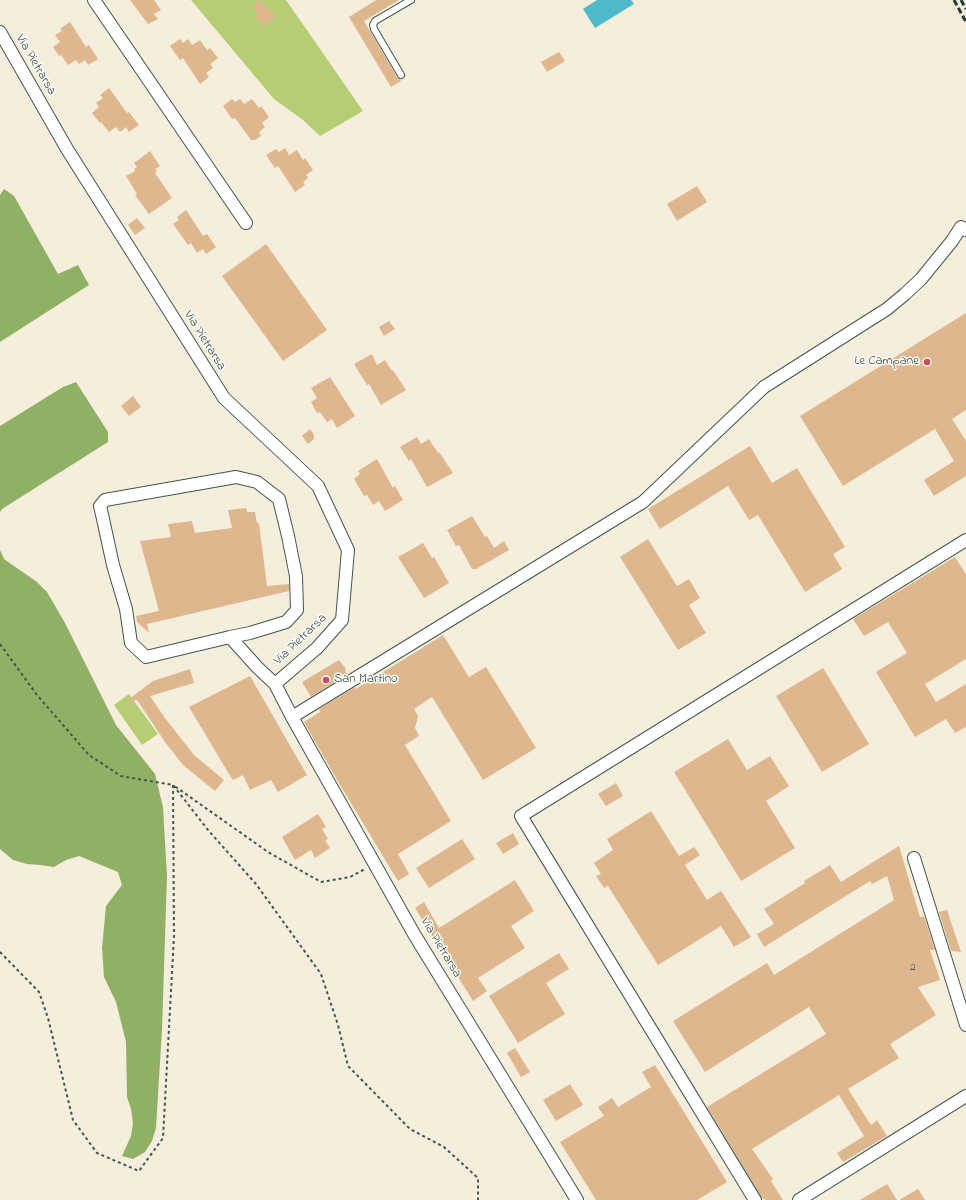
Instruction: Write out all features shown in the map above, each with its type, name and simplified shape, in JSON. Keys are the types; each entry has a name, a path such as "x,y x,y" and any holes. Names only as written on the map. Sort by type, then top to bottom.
{"street":[{"path":"94,0 246,223"},
{"name":"Via Pietrarsa","path":"0,32 67,149 224,398 318,486 348,550 342,620 317,648 275,684 414,934 577,1200"},
{"path":"292,717 643,502 764,387 887,309 925,274 962,227 966,230"},
{"path":"236,477 257,482 279,500 296,576 297,610 286,622 250,633 230,637 146,657 132,643 126,609 113,565 100,506 105,500 236,477"},
{"path":"755,1200 521,816 966,540"},
{"path":"230,637 257,667 275,684"},
{"path":"914,858 966,1025"},
{"path":"799,1200 966,1096"}],"lane":[{"path":"400,75 373,25 375,22 411,0"}],"path":[{"path":"0,644 37,695 89,755 121,776 173,785 268,852 321,882 350,877 376,864"},
{"path":"0,952 39,992 48,1018 73,1120 97,1154 139,1171 163,1138 174,936 173,785"},
{"path":"173,785 208,830 256,884 321,974 338,1025 348,1066 410,1129 444,1147 478,1178 478,1200"}],"green space":[{"path":"191,0 286,0 363,111 320,136 303,120 274,99"},
{"path":"4,189 14,196 58,274 78,265 89,285 0,342 0,195"},
{"path":"76,382 108,432 108,442 2,509 0,512 0,426 63,387"},
{"path":"0,550 4,559 37,582 47,592 65,623 116,725 155,774 163,807 167,876 162,1030 156,1128 152,1141 145,1152 133,1159 122,1156 131,1136 133,1123 127,1097 126,1042 116,1002 104,977 102,948 106,906 122,885 118,872 79,856 66,860 54,867 27,864 13,860 0,849"},
{"path":"129,694 158,734 142,745 114,705"}],"water":[{"path":"597,0 631,0 634,4 595,28 583,9"}],"building":[{"path":"130,0 154,0 161,10 154,14 158,19 148,24"},
{"path":"260,0 276,16 264,26 255,15 258,12 252,5"},
{"path":"376,0 399,0 364,21 397,77 401,81 391,87 349,17"},
{"path":"70,22 86,47 89,45 98,59 88,65 85,60 79,64 76,60 68,65 53,47 60,42 55,35 62,31 60,29"},
{"path":"180,39 183,43 188,39 192,45 200,40 207,50 210,48 218,58 210,64 213,68 206,73 209,77 200,84 183,58 180,60 170,46"},
{"path":"559,52 565,61 547,72 541,62"},
{"path":"109,88 127,113 129,112 139,125 129,132 126,127 120,132 116,127 109,132 92,113 99,107 96,103 103,98 100,95"},
{"path":"232,99 235,102 240,99 244,104 252,99 259,108 261,106 269,117 262,123 265,127 259,132 261,136 255,140 251,140 235,118 232,119 223,106"},
{"path":"285,148 289,155 297,150 303,160 305,158 313,170 306,175 308,178 303,182 305,185 295,192 278,166 275,168 266,155 276,149 279,152"},
{"path":"150,151 160,166 155,169 157,171 155,173 172,198 149,214 135,195 137,194 126,176 135,171 134,169 137,167 134,163"},
{"path":"697,186 707,202 677,221 667,204"},
{"path":"186,210 203,236 207,234 216,247 206,254 203,249 197,253 191,243 188,245 173,224 179,220 177,217"},
{"path":"137,218 145,228 135,235 128,225"},
{"path":"266,244 327,330 283,361 222,276"},
{"name":"Le Campane","path":"966,313 966,410 952,419 966,441 966,476 934,496 924,480 954,461 935,429 843,486 800,416"},
{"path":"389,321 395,329 384,336 379,327"},
{"path":"372,354 377,365 385,360 406,390 381,405 369,384 367,385 354,364"},
{"path":"330,377 355,416 337,428 332,419 327,422 320,412 317,413 311,402 317,398 311,388"},
{"path":"133,396 141,407 129,416 121,406"},
{"path":"310,429 314,435 314,439 308,444 302,436"},
{"path":"417,437 421,444 429,439 453,473 427,487 411,459 409,461 400,447"},
{"path":"750,446 772,483 797,468 845,547 833,554 842,569 805,592 758,515 749,520 728,486 660,529 648,509"},
{"path":"377,459 393,488 395,486 403,500 385,511 379,501 373,505 367,495 364,496 354,479 360,474 358,471"},
{"path":"246,508 247,512 255,512 257,523 259,523 267,586 289,584 289,591 147,624 149,633 137,622 136,616 159,611 140,541 171,537 168,524 192,521 195,533 232,528 228,510"},
{"path":"472,516 494,548 504,541 509,550 476,569 472,569 459,545 456,546 447,530"},
{"path":"648,539 677,586 689,579 700,598 689,605 706,633 678,650 620,557"},
{"path":"423,543 432,558 434,557 449,583 424,598 398,557"},
{"path":"955,557 966,574 966,659 925,684 936,702 966,684 966,727 955,733 946,719 915,737 876,672 907,653 888,622 864,636 853,619"},
{"path":"443,635 469,677 486,667 536,748 483,780 432,697 414,709 418,716 415,728 419,736 405,745 451,821 398,854 409,874 398,881 304,722 320,712 319,709 355,687 356,689"},
{"name":"San Martino","path":"339,660 346,669 347,674 311,697 302,682"},
{"path":"823,668 869,744 822,772 776,696"},
{"path":"190,669 194,683 150,696 194,755 224,780 215,791 183,765 165,742 137,700 125,702 153,681"},
{"path":"250,676 307,775 278,792 271,780 250,790 243,775 233,780 189,707"},
{"path":"728,739 747,770 770,756 789,786 766,801 795,848 741,881 674,772"},
{"path":"616,783 623,796 606,806 598,794"},
{"path":"651,811 679,856 694,847 700,855 685,865 707,900 721,891 751,937 734,947 721,926 658,965 608,886 604,888 596,876 601,874 594,863 613,850 607,839"},
{"path":"318,814 326,827 322,829 328,839 325,840 330,848 315,858 311,850 295,860 282,837"},
{"path":"513,833 519,844 503,854 496,843"},
{"path":"462,839 475,859 429,888 416,868"},
{"path":"899,846 920,917 924,916 935,950 930,950 940,980 918,987 936,1015 890,1044 899,1058 848,1089 871,1125 877,1120 887,1136 843,1162 837,1153 864,1136 839,1095 752,1149 773,1179 771,1181 783,1200 766,1200 762,1198 707,1107 826,1034 809,1007 705,1072 673,1021 767,963 774,975 894,900 887,876 872,884 870,881 764,947 757,934 774,924 764,909 805,883 804,881 830,865 841,882"},
{"path":"515,880 534,911 511,926 525,948 478,978 487,991 473,1001 415,908 424,902 439,928"},
{"path":"947,910 961,952 951,951 939,912"},
{"path":"559,953 569,969 546,983 565,1014 518,1043 489,996"},
{"path":"515,1048 530,1072 521,1077 507,1053"},
{"path":"655,1065 727,1182 697,1200 596,1200 560,1142 604,1116 598,1107 612,1098 618,1107 651,1087 642,1072"},
{"path":"570,1084 583,1105 556,1121 543,1100"},
{"path":"887,1184 897,1200 860,1200"},
{"path":"918,1189 925,1200 899,1200"}],"railway":[{"path":"954,0 966,22"},
{"path":"961,0 966,9"}],"place":[{"name":"Le Campane","path":"927,362"},
{"name":"San Martino","path":"326,680"}]}
